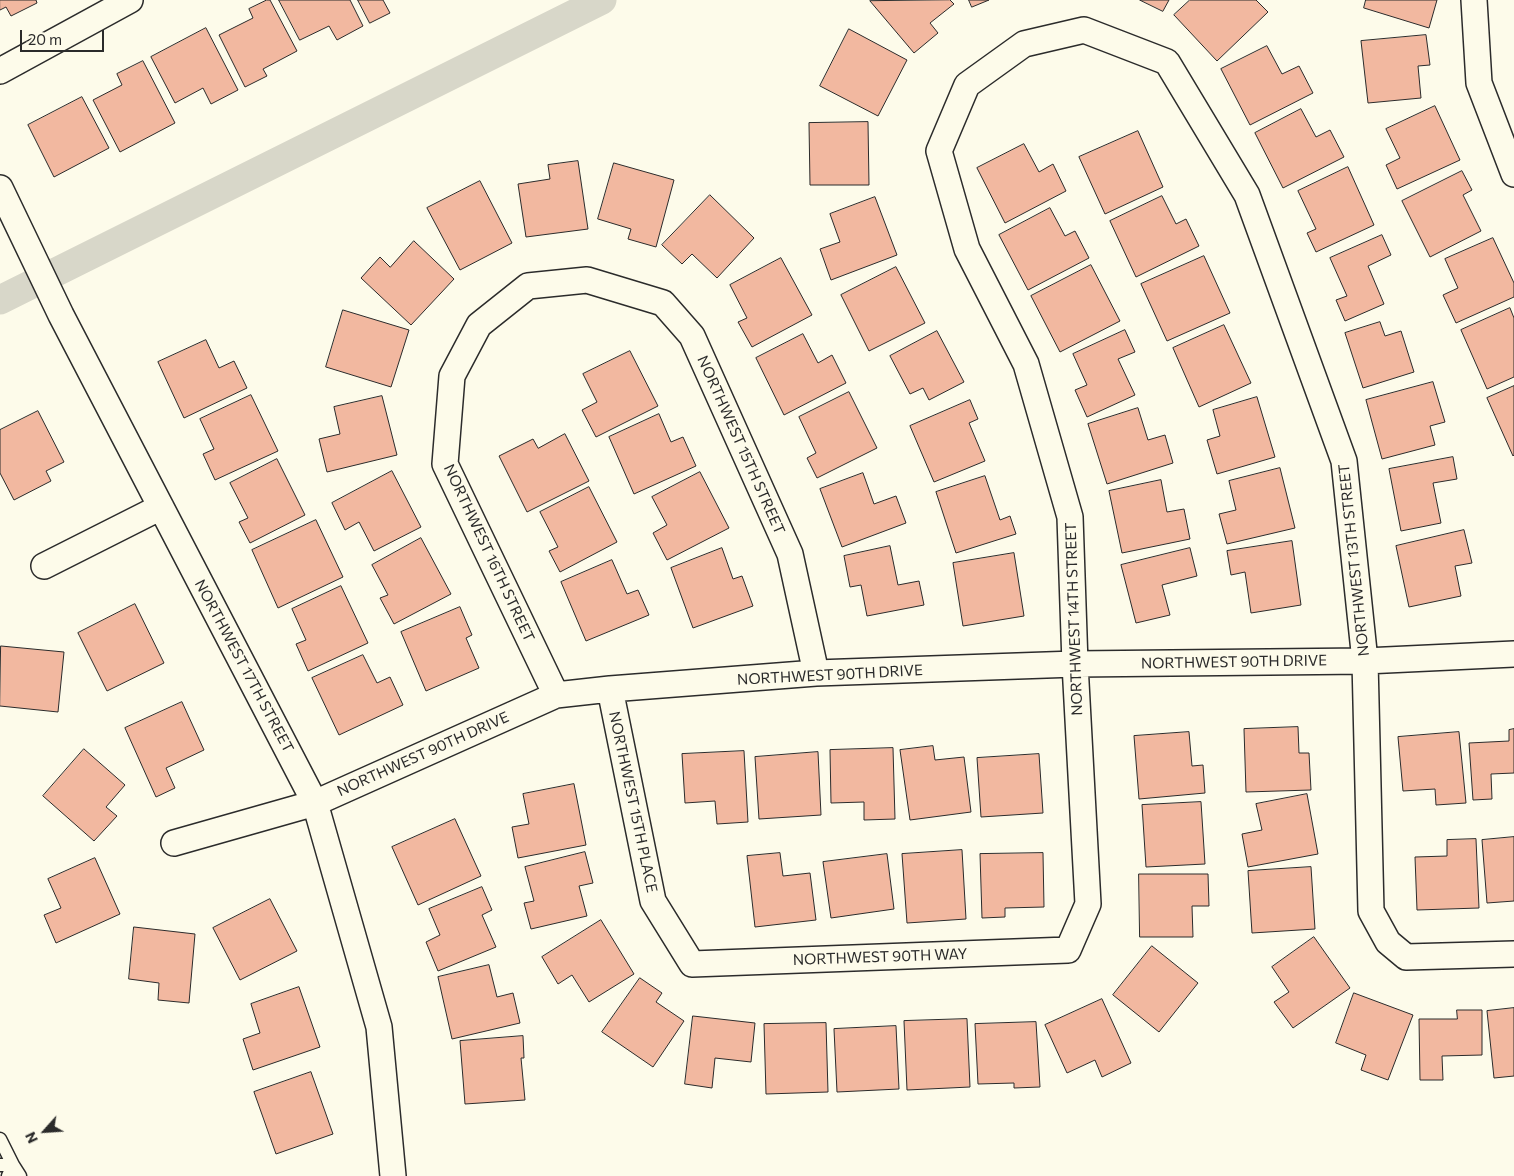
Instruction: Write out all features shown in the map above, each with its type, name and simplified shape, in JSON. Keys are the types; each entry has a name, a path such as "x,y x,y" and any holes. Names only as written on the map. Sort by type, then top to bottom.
{"street":[{"path":"0,71 130,0"},
{"path":"1474,0 1479,82 1514,174"},
{"name":"NORTHWEST 14TH STREET","path":"1068,950 1088,904 1075,664 1070,517 1026,364 968,249 940,151 967,85 1024,44 1084,30 1167,62"},
{"name":"NORTHWEST 13TH STREET","path":"1167,62 1248,195 1344,461 1365,661 1371,911 1388,942 1406,957 1514,954"},
{"name":"NORTHWEST 17TH STREET","path":"0,188 61,315 315,803 379,1027 393,1176"},
{"name":"NORTHWEST 15TH STREET","path":"587,280 663,303 692,336 790,554 816,673"},
{"name":"NORTHWEST 16TH STREET","path":"556,695 446,464 446,454 452,376 479,325 528,286 587,280"},
{"path":"44,566 161,508"},
{"name":"NORTHWEST 90TH DRIVE","path":"174,843 315,803 556,695 816,673 1075,664 1365,661 1514,654"},
{"name":"NORTHWEST 15TH PLACE","path":"610,689 653,900 692,964"},
{"name":"NORTHWEST 90TH WAY","path":"692,964 1068,950"}],"lane":[{"path":"0,1139 14,1172"},
{"path":"0,1165 14,1172"}],"building":[{"path":"0,0 36,0 37,3 11,16 6,7 0,10"},
{"path":"270,0 297,51 263,69 267,76 245,87 219,35 253,18 249,9"},
{"path":"279,0 350,0 363,26 337,40 329,26 300,40"},
{"path":"358,0 383,0 390,13 370,23"},
{"path":"950,0 954,4 930,23 938,33 914,53 870,1"},
{"path":"969,0 989,0 972,7"},
{"path":"1140,0 1169,0 1163,11"},
{"path":"1190,0 1256,0 1268,12 1217,61 1174,15"},
{"path":"1366,0 1437,0 1429,28 1364,8"},
{"path":"206,28 238,90 211,104 203,88 175,103 151,57"},
{"path":"849,29 907,60 878,116 820,86"},
{"path":"1426,35 1430,65 1418,66 1421,98 1368,103 1361,41"},
{"path":"1267,46 1282,74 1299,66 1313,93 1250,125 1221,69"},
{"path":"143,61 175,123 120,152 93,100 122,85 117,74"},
{"path":"82,97 109,148 54,177 28,125"},
{"path":"1435,106 1460,160 1397,189 1386,165 1400,158 1386,129"},
{"path":"1301,109 1316,137 1330,130 1344,157 1283,188 1255,133"},
{"path":"868,122 869,185 810,185 809,123"},
{"path":"1138,131 1163,187 1105,214 1079,157"},
{"path":"1024,144 1039,172 1053,164 1066,191 1005,223 977,168"},
{"path":"578,161 588,229 526,237 518,184 550,179 548,165"},
{"path":"614,163 674,180 656,247 628,239 631,229 598,219"},
{"path":"1348,167 1374,225 1316,252 1307,233 1316,229 1298,191"},
{"path":"1462,171 1472,190 1463,195 1481,231 1430,257 1402,201"},
{"path":"480,181 512,243 460,270 427,208"},
{"path":"710,195 754,238 717,278 692,254 682,264 662,245"},
{"path":"1162,196 1176,224 1186,219 1199,246 1136,277 1110,221"},
{"path":"875,197 897,255 831,280 820,249 840,242 830,214"},
{"path":"1050,208 1065,236 1075,231 1089,258 1028,290 999,235"},
{"path":"1382,235 1391,255 1368,266 1384,304 1345,321 1336,300 1347,296 1330,258"},
{"path":"1493,238 1514,283 1514,297 1456,323 1443,295 1458,288 1445,259"},
{"path":"414,241 454,279 411,325 361,278 380,257 390,267"},
{"path":"1204,256 1230,313 1167,341 1141,284"},
{"path":"781,258 812,315 752,347 738,322 747,318 730,285"},
{"path":"1091,265 1120,321 1060,352 1031,296"},
{"path":"896,267 925,323 869,351 841,295"},
{"path":"1510,308 1514,318 1514,377 1487,389 1461,330"},
{"path":"343,310 409,330 391,387 326,367"},
{"path":"1380,322 1385,336 1401,331 1414,372 1363,388 1345,333"},
{"path":"1224,325 1251,383 1199,407 1173,348"},
{"path":"1125,330 1135,352 1118,359 1135,395 1087,417 1075,390 1087,385 1073,354"},
{"path":"937,331 964,382 929,400 923,388 910,394 890,356"},
{"path":"803,334 818,363 832,355 846,383 784,415 756,358"},
{"path":"206,340 219,368 234,361 247,388 184,418 158,362"},
{"path":"630,351 658,406 596,437 582,410 597,402 583,374"},
{"path":"1433,382 1445,422 1430,426 1435,445 1382,459 1366,400"},
{"path":"1514,386 1514,455 1513,456 1487,398"},
{"path":"849,392 877,448 817,478 807,458 816,453 799,417"},
{"path":"251,395 278,451 215,480 203,454 214,449 200,419"},
{"path":"382,396 397,455 327,472 319,439 340,434 334,407"},
{"path":"1257,397 1275,457 1217,474 1207,440 1220,436 1213,410"},
{"path":"970,400 978,419 969,423 985,461 934,482 910,426"},
{"path":"1138,408 1148,440 1165,435 1173,463 1107,484 1088,424"},
{"path":"38,411 64,462 46,471 51,481 14,500 0,473 0,430"},
{"path":"659,414 671,442 683,437 696,466 634,494 609,437"},
{"path":"565,434 589,481 527,512 499,456 533,439 538,448"},
{"path":"1453,457 1457,479 1433,483 1441,523 1401,531 1389,469"},
{"path":"277,459 305,515 250,543 239,522 248,518 230,483"},
{"path":"1280,468 1295,528 1227,544 1219,514 1236,510 1229,481"},
{"path":"392,471 421,527 374,551 359,522 345,530 332,503"},
{"path":"700,472 729,528 667,560 653,533 667,525 652,497"},
{"path":"863,473 874,504 896,496 906,523 842,547 820,489"},
{"path":"985,476 1000,520 1010,516 1016,534 956,553 936,492"},
{"path":"1161,480 1167,512 1184,509 1190,539 1122,553 1109,491"},
{"path":"589,487 617,542 560,572 549,551 558,547 540,512"},
{"path":"316,520 343,577 278,608 252,550"},
{"path":"1464,530 1472,563 1455,566 1461,596 1409,607 1396,546"},
{"path":"421,538 451,594 394,624 380,598 388,595 372,565"},
{"path":"1292,541 1301,605 1251,613 1245,572 1231,575 1227,551"},
{"path":"890,546 898,585 919,581 924,605 867,616 861,585 850,587 844,556"},
{"path":"722,548 733,579 742,576 753,606 693,628 671,568"},
{"path":"1190,548 1197,576 1162,585 1170,615 1136,623 1121,565"},
{"path":"1014,553 1024,616 963,626 953,563"},
{"path":"612,560 627,594 638,590 649,615 586,641 561,582"},
{"path":"341,586 368,643 308,671 296,644 306,640 292,609"},
{"path":"135,604 164,663 107,691 78,633"},
{"path":"460,607 472,635 466,638 479,668 426,691 401,632"},
{"path":"1,646 64,652 58,712 0,706"},
{"path":"363,655 377,683 390,677 403,705 339,735 312,678"},
{"path":"182,702 204,750 166,768 175,788 156,797 125,728"},
{"path":"1298,727 1299,753 1309,753 1311,790 1246,792 1244,729"},
{"path":"1514,729 1514,773 1491,774 1492,799 1473,800 1469,743 1509,741 1509,730"},
{"path":"1189,732 1192,766 1203,765 1205,793 1139,799 1134,736"},
{"path":"1459,732 1466,803 1436,805 1435,789 1403,791 1398,737"},
{"path":"933,746 935,760 964,757 971,812 910,820 900,750"},
{"path":"893,748 895,819 864,820 864,802 831,803 830,750"},
{"path":"84,749 125,785 106,807 117,816 94,841 43,796"},
{"path":"744,751 748,822 717,824 715,801 685,803 682,754"},
{"path":"818,752 821,815 759,819 755,757"},
{"path":"1039,754 1043,813 981,817 977,758"},
{"path":"574,784 586,845 518,858 512,827 529,824 523,794"},
{"path":"1307,794 1318,854 1248,867 1242,834 1262,830 1256,804"},
{"path":"1201,802 1205,864 1146,867 1142,805"},
{"path":"455,819 481,876 418,905 392,847"},
{"path":"1514,837 1514,901 1487,903 1482,840"},
{"path":"1476,839 1479,908 1417,910 1415,857 1447,856 1447,840"},
{"path":"962,850 966,919 907,923 902,854"},
{"path":"585,852 593,883 579,886 587,916 531,929 524,903 534,901 525,867"},
{"path":"780,853 783,876 810,873 816,920 755,927 747,856"},
{"path":"1043,853 1044,907 1005,908 1005,917 982,918 980,854"},
{"path":"887,854 894,909 831,918 823,862"},
{"path":"95,858 120,914 56,943 44,915 61,908 48,879"},
{"path":"1311,867 1315,929 1252,933 1248,871"},
{"path":"1139,874 1208,874 1209,906 1192,906 1193,937 1140,937"},
{"path":"482,887 492,910 482,915 496,947 438,971 426,942 440,935 429,909"},
{"path":"270,899 297,951 240,980 213,928"},
{"path":"601,920 634,974 589,1002 572,975 558,984 542,957"},
{"path":"134,927 195,934 189,1003 158,1000 159,983 129,979"},
{"path":"1314,937 1350,988 1293,1028 1274,1002 1289,992 1272,967"},
{"path":"1152,946 1198,983 1159,1032 1113,995"},
{"path":"489,965 497,997 513,993 520,1023 452,1039 438,977"},
{"path":"640,978 662,993 656,1002 684,1021 653,1067 602,1032"},
{"path":"299,987 320,1047 253,1070 243,1039 260,1033 251,1004"},
{"path":"1354,993 1413,1015 1388,1080 1361,1070 1366,1055 1336,1043"},
{"path":"1102,999 1131,1063 1102,1077 1095,1060 1067,1073 1045,1025"},
{"path":"1514,1008 1514,1076 1494,1078 1487,1011"},
{"path":"1457,1010 1482,1010 1482,1055 1442,1056 1443,1080 1420,1080 1419,1019 1457,1019"},
{"path":"693,1016 755,1023 751,1062 715,1058 712,1088 685,1084"},
{"path":"967,1019 970,1087 907,1090 904,1021"},
{"path":"1036,1022 1040,1087 1014,1088 1014,1083 978,1084 975,1024"},
{"path":"826,1023 828,1092 766,1094 764,1024"},
{"path":"896,1026 899,1089 837,1092 834,1029"},
{"path":"523,1036 524,1058 521,1058 525,1100 465,1104 460,1041"},
{"path":"311,1072 333,1134 276,1154 254,1092"}],"waterway":[{"path":"0,300 602,0"}]}
